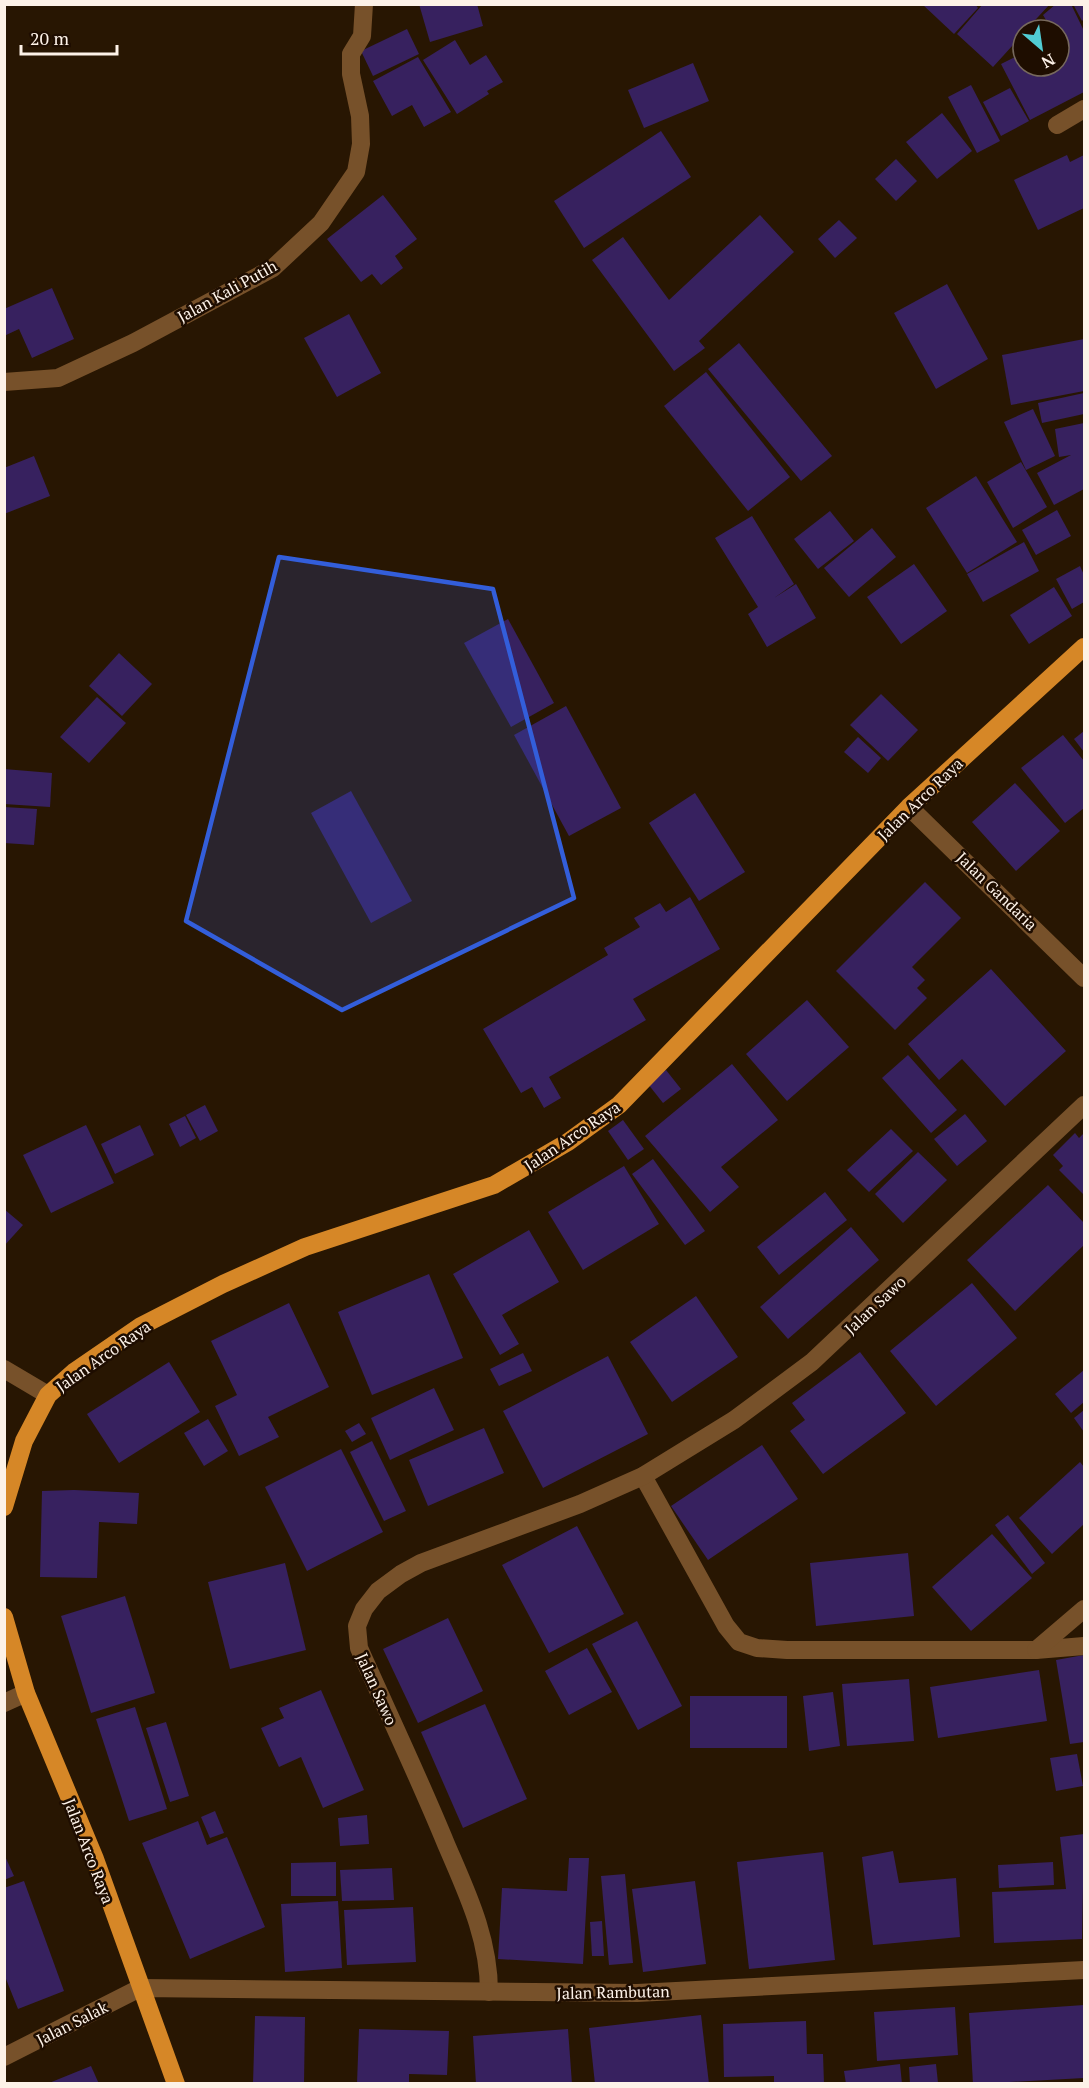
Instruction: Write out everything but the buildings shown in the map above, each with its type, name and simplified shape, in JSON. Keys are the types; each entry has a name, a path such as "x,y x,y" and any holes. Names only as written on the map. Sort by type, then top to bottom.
{"main road":[{"name":"Jalan Arco Raya","path":"4,1507 24,1442 48,1395 74,1372 141,1326 223,1284 306,1247 494,1185 568,1143 639,1087 909,807 1084,647"},
{"name":"Jalan Arco Raya","path":"4,1617 26,1693 95,1859 140,1988 177,2084"}],"street":[{"name":"Jalan Kali Putih","path":"4,382 58,378 105,357 273,268 321,223 356,172 361,144 360,116 351,74 351,54 362,36 364,4"},
{"path":"1057,124 1084,110"},
{"name":"Jalan Gandaria","path":"909,807 1084,978"},
{"name":"Jalan Sawo","path":"489,1992 489,1962 478,1923 434,1815 359,1648 357,1626 364,1609 378,1592 421,1563 580,1504 643,1476 734,1420 812,1362 1084,1105"},
{"path":"4,1369 48,1395"},
{"path":"643,1476 726,1626 739,1642 757,1648 799,1651 1036,1650 1084,1646"},
{"path":"1036,1650 1084,1609"},
{"path":"4,1703 26,1693"},
{"name":"Jalan Rambutan","path":"140,1988 637,1993 1084,1970"},
{"name":"Jalan Salak","path":"4,2057 140,1988"}],"highlighted area":[{"path":"279,557 493,589 574,898 342,1010 186,921"}]}
